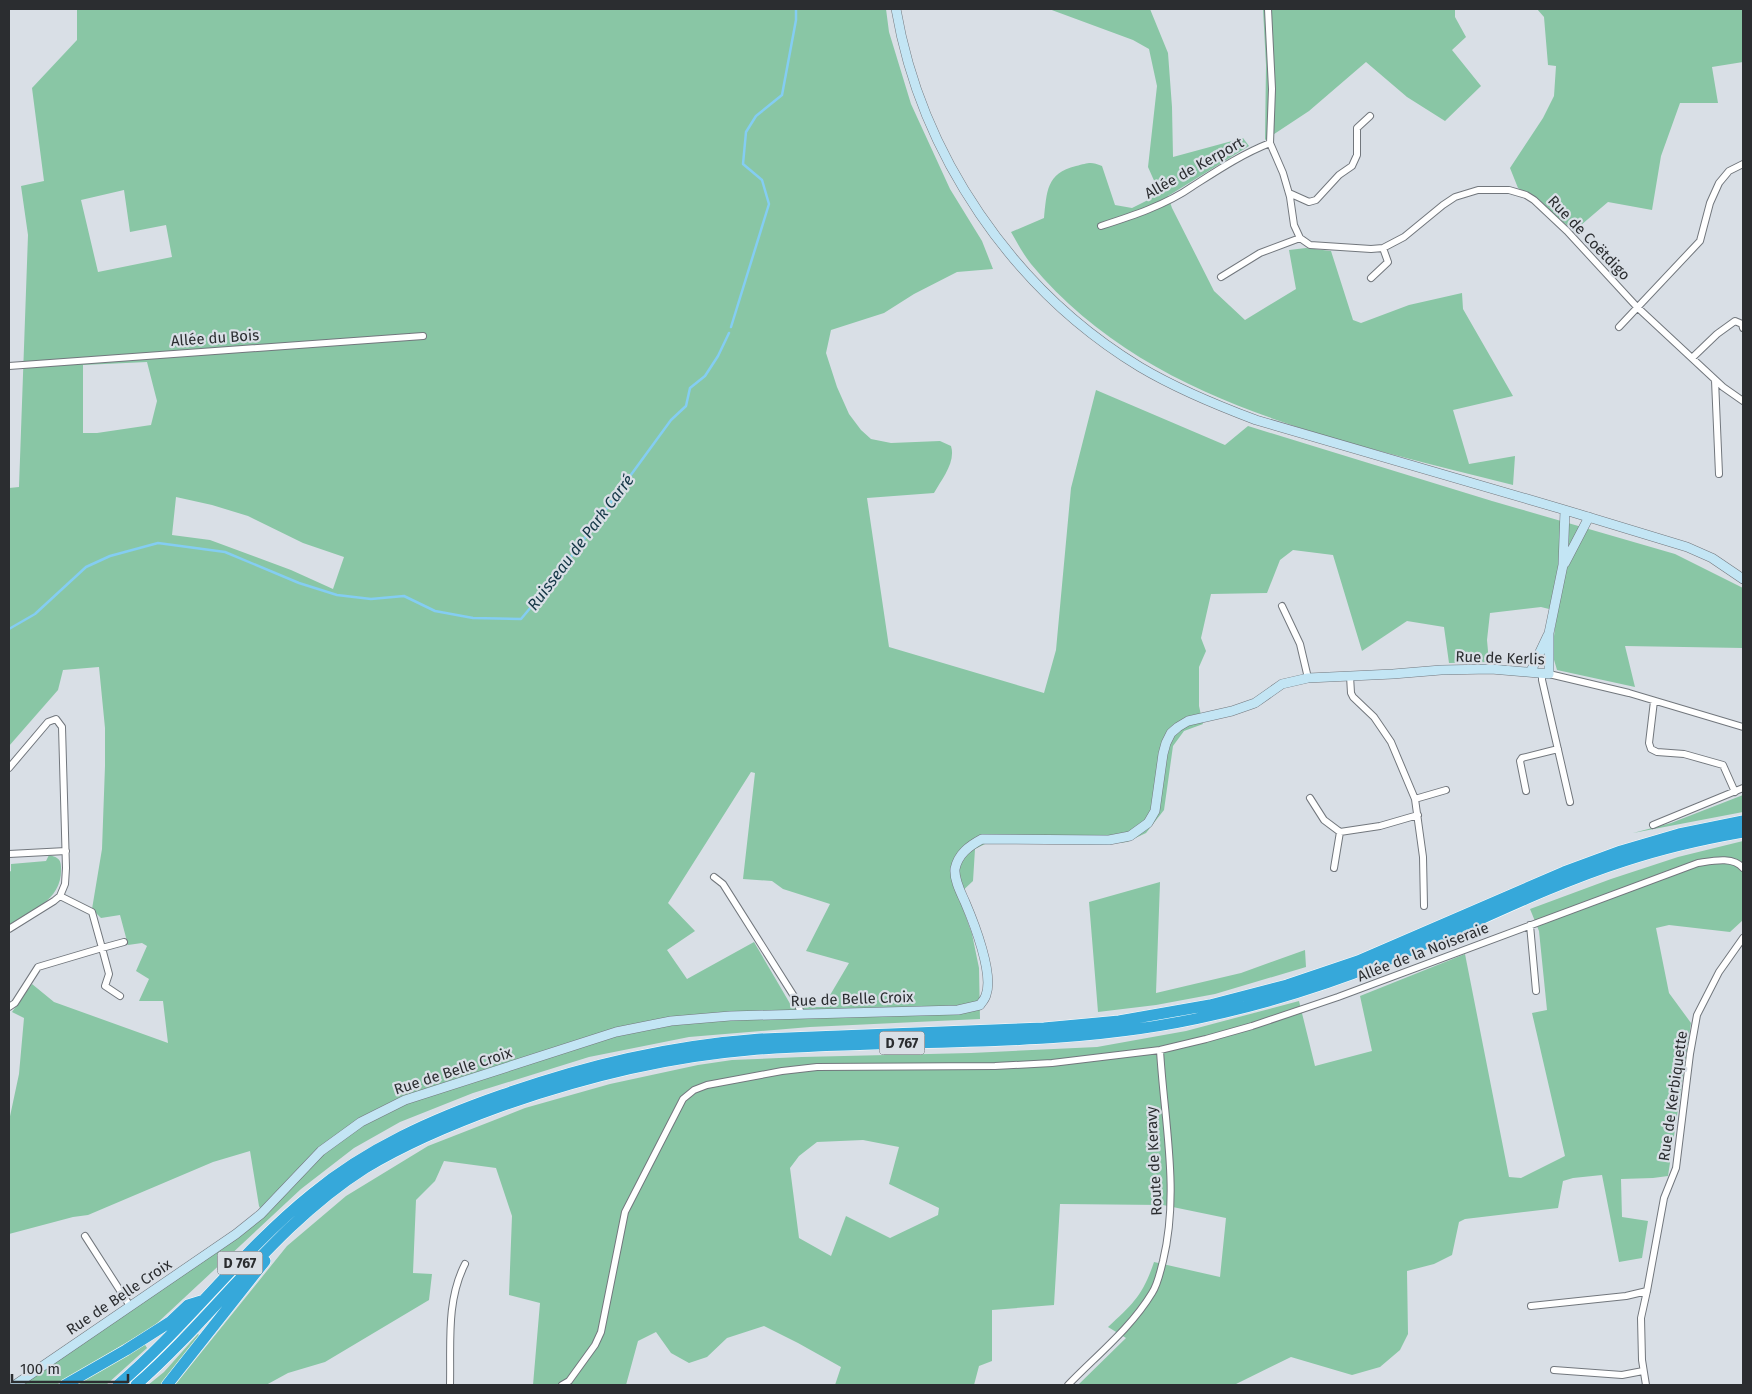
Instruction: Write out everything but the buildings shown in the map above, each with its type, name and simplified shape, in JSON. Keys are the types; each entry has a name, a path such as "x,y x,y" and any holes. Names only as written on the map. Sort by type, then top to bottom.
{"highway":[{"name":"D 767","path":"118,1385 145,1361 284,1218 311,1194 366,1156 404,1134 440,1118 568,1073 642,1054 728,1041 1044,1028 1118,1021 1210,1005 1287,985 1358,960 1564,872 1621,851 1680,834 1743,821"},
{"name":"D 767","path":"136,1385 290,1227 342,1184 406,1145 442,1129 538,1093 629,1068 720,1053 787,1048 1055,1038 1130,1030 1206,1017 1266,1002 1351,974 1405,953 1613,864 1671,847 1743,832"},
{"path":"167,1385 260,1268 290,1227"},
{"path":"64,1385 170,1322 188,1305 205,1299"}],"street":[{"path":"896,9 908,63 924,107 942,148 972,202 1004,246 1050,298 1078,323 1111,348 1170,384 1210,403 1256,420 1687,547 1712,558 1743,579"},
{"path":"1221,277 1260,253 1300,238 1294,225 1289,193 1283,173 1270,143 1272,89 1268,9"},
{"path":"1289,193 1309,202 1316,200 1339,175 1352,166 1357,155 1357,128 1370,116"},
{"name":"Allée de Kerport","path":"1101,226 1126,218 1165,201 1192,187 1224,165 1270,143"},
{"path":"1619,327 1700,241 1710,204 1720,182 1729,172 1743,164"},
{"name":"Rue de Coëtdigo","path":"1300,238 1310,245 1383,248 1404,237 1455,197 1478,190 1509,190 1526,195 1534,200 1567,231 1637,307 1715,380 1743,401"},
{"path":"1371,278 1388,262 1383,248"},
{"path":"1692,358 1717,334 1735,321 1742,324 1743,328"},
{"name":"Allée du Bois","path":"9,366 423,336"},
{"path":"1715,380 1719,474"},
{"path":"1565,510 1563,565 1549,633 1545,673 1542,680 1570,802"},
{"path":"1563,565 1589,517"},
{"path":"1282,606 1300,644 1308,678"},
{"path":"1531,671 1549,633"},
{"name":"Rue de Kerlis","path":"980,1005 986,996 988,984 985,962 977,932 957,883 955,870 959,857 968,846 982,838 1108,840 1130,836 1148,823 1155,811 1166,743 1170,734 1188,721 1232,711 1255,703 1282,684 1308,678 1441,670 1491,669 1531,671 1629,693 1743,727"},
{"path":"1350,676 1353,697 1374,717 1391,742 1414,799 1423,857 1424,906"},
{"path":"1654,701 1649,743 1651,749 1657,752 1684,754 1723,765 1735,792"},
{"path":"9,768 48,722 56,719 62,727 66,851 65,884 60,896 9,929"},
{"path":"1526,792 1520,762 1522,758 1558,749"},
{"path":"1653,825 1743,788"},
{"path":"1414,799 1446,790"},
{"path":"1310,798 1324,820 1340,832 1380,826 1418,815"},
{"path":"1334,868 1340,832"},
{"path":"9,854 66,851"},
{"name":"Allée de la Noiseraie","path":"562,1385 569,1381 595,1345 601,1332 626,1212 683,1099 694,1090 707,1085 782,1071 817,1067 1052,1064 1160,1050 1252,1026 1338,997 1698,863 1728,860 1741,865 1743,868"},
{"path":"714,877 723,884 797,1001 801,1014"},
{"path":"60,896 92,912 109,974 105,986 120,996"},
{"path":"1530,925 1536,991"},
{"name":"Rue de Kerbiquette","path":"1646,1385 1642,1360 1641,1318 1664,1198 1676,1168 1690,1054 1697,1015 1719,972 1743,938"},
{"path":"9,1007 15,1003 38,967 124,942"},
{"name":"Rue de Belle Croix","path":"18,1384 236,1234 261,1214 315,1157 361,1122 406,1100 616,1032 670,1022 730,1016 958,1010 980,1005"},
{"name":"Route de Keravy","path":"1068,1385 1132,1321 1154,1291 1159,1278 1168,1238 1172,1206 1160,1050"},
{"path":"85,1236 130,1306"},
{"path":"450,1385 452,1301 464,1264"},
{"path":"1531,1306 1626,1296 1647,1291"},
{"path":"1554,1370 1622,1374 1643,1371"}],"green space":[{"path":"77,9 886,9 889,32 911,104 950,189 982,241 993,269 957,272 914,294 884,313 831,330 826,353 837,387 849,414 861,430 871,439 891,443 940,441 951,446 952,458 950,464 934,493 867,498 889,647 1044,693 1056,650 1071,488 1096,390 1225,445 1248,426 1492,501 1675,554 1743,588 1743,648 1625,646 1635,687 1557,670 1552,653 1557,611 1541,607 1490,613 1487,640 1489,662 1449,663 1444,627 1407,621 1362,651 1333,555 1293,550 1280,560 1267,593 1211,594 1201,638 1206,651 1199,667 1199,706 1203,724 1184,731 1173,746 1164,810 1146,833 1127,842 1107,844 987,843 975,849 973,881 958,895 972,934 979,968 980,1019 810,1027 689,1037 589,1057 473,1093 400,1122 354,1148 301,1189 154,1326 56,1385 22,1385 264,1216 259,1206 250,1151 213,1162 88,1215 73,1217 9,1234 9,1121 19,1074 24,1018 12,1012 32,984 54,1002 168,1043 163,1001 139,1001 149,979 136,971 147,946 142,943 128,945 120,915 101,918 92,909 102,849 105,766 105,728 99,667 63,670 58,690 9,746 9,488 19,487 28,235 21,186 44,181 32,88 77,40","holes":["124,190 130,232 166,225 172,257 98,272 81,200","147,362 157,401 151,425 97,433 83,433 83,365","176,497 248,516 303,543 344,557 333,589 291,570 210,540 172,535","751,772 755,773 743,879 772,881 783,889 830,904 806,951 849,963 823,1007 792,1007 754,942 687,979 667,950 695,931 668,903"]},
{"path":"1049,9 1150,9 1168,53 1173,157 1243,138 1249,146 1168,196 1172,208 1214,291 1245,320 1296,289 1289,250 1306,248 1331,251 1353,320 1361,323 1409,305 1462,293 1463,309 1513,396 1453,410 1469,464 1515,456 1513,485 1317,433 1252,411 1190,385 1132,352 1078,312 1031,264 1011,232 1044,218 1050,185 1059,173 1066,169 1089,163 1102,166 1115,205 1132,208 1160,194 1148,167 1157,86 1149,49 1133,40"},
{"path":"1263,9 1455,9 1455,17 1466,37 1452,50 1481,86 1445,121 1407,97 1366,62 1309,111 1265,140 1266,65"},
{"path":"1537,9 1743,9 1743,62 1712,67 1718,103 1680,103 1661,156 1652,210 1608,202 1574,231 1532,196 1518,188 1510,168 1543,118 1554,96 1556,66 1548,65 1544,17"},
{"path":"1743,795 1743,812 1633,833 1671,823"},
{"path":"1743,841 1743,920 1730,932 1669,925 1656,928 1669,993 1691,1023 1668,1176 1621,1179 1622,1217 1648,1221 1642,1258 1619,1262 1602,1175 1563,1181 1558,1208 1465,1219 1459,1222 1452,1255 1434,1264 1407,1271 1408,1334 1400,1350 1380,1367 1352,1375 1291,1357 1234,1385 1078,1385 1126,1338 1108,1327 1124,1312 1141,1291 1154,1262 1220,1277 1226,1218 1163,1205 1060,1204 1054,1305 992,1310 992,1361 979,1366 974,1385 835,1385 841,1367 764,1326 727,1338 707,1357 689,1363 671,1353 656,1332 638,1341 626,1385 533,1385 540,1303 509,1295 512,1216 496,1168 444,1161 435,1181 416,1200 413,1273 432,1274 429,1300 325,1362 288,1373 266,1385 175,1385 287,1246 346,1196 428,1146 525,1108 610,1084 698,1065 732,1060 971,1053 1097,1047 1186,1031 1299,1001 1315,1066 1372,1051 1360,996 1465,954 1509,1177 1521,1178 1565,1156 1532,1013 1547,1010 1539,931 1530,909 1678,857","holes":["863,1140 899,1147 889,1184 939,1208 938,1215 890,1238 846,1216 831,1256 799,1238 790,1168 799,1156 817,1142"]},
{"path":"49,855 58,858 61,864 57,888 44,903 9,925 9,872 11,871 11,864 46,861"},
{"path":"1160,882 1156,993 1241,973 1305,950 1306,967 1215,994 1156,1005 1098,1012 1089,902"},
{"path":"198,1334 200,1336 160,1385 148,1385 164,1372"},
{"path":"144,1343 147,1348 106,1385 76,1385"}],"waterway":[{"name":"Ruisseau de Park Carré","path":"731,327 769,204 762,180 743,164 746,132 756,116 782,95 796,20 796,9"},
{"name":"Ruisseau de Park Carré","path":"9,629 35,614 86,567 110,556 158,543 225,552 299,583 337,595 371,599 404,596 435,611 473,618 521,619 557,576 671,420 686,406 690,388 705,376 718,356 729,333"}]}
